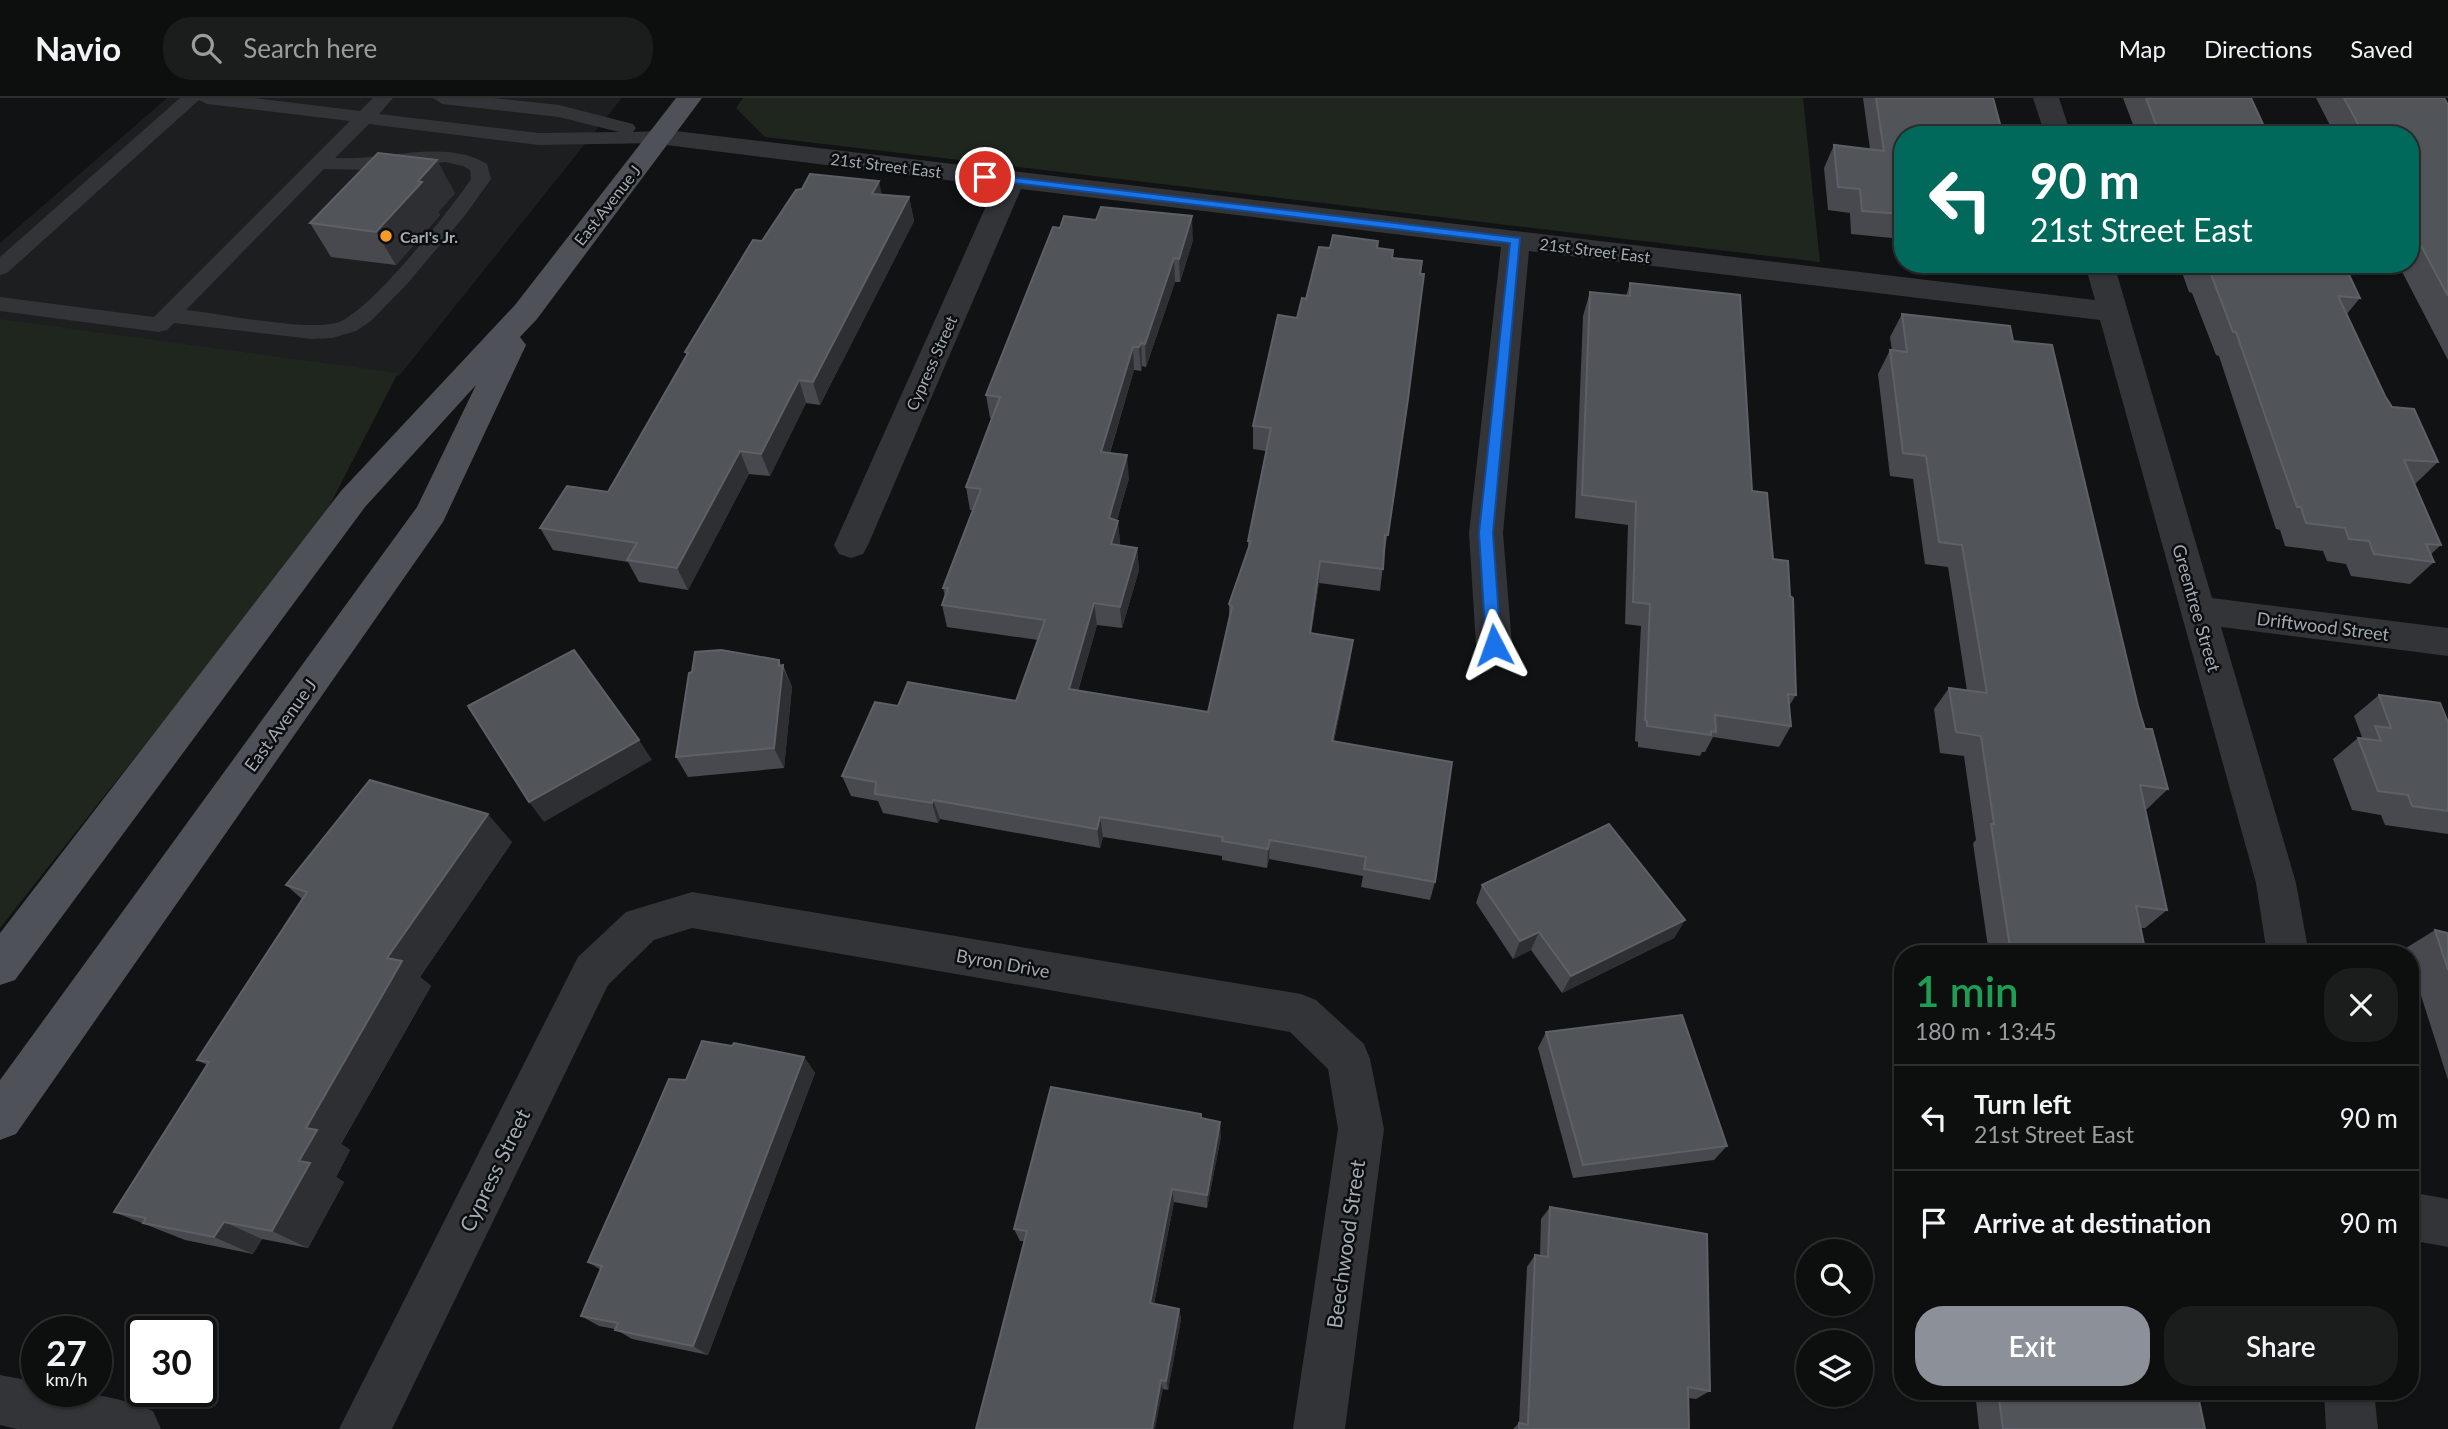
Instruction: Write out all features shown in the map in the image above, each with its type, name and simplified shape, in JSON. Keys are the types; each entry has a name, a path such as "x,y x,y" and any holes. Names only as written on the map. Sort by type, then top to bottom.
{"main road":[{"name":"East Avenue J","path":"0,966 353,499 526,312 689,98"},
{"name":"East Avenue J","path":"0,1118 431,513 526,312"}],"street":[{"path":"2046,98 2055,126"},
{"name":"21st Street East","path":"659,137 2114,312"},
{"name":"Cypress Street","path":"851,545 1011,180"},
{"path":"1494,645 1486,533 1516,241"},
{"name":"Greentree Street","path":"2102,273 2276,883 2286,945"},
{"name":"Driftwood Street","path":"2198,610 2448,642"},
{"name":"Byron Drive","path":"641,925 692,910 1301,1014 1348,1059"},
{"name":"Cypress Street","path":"365,1429 593,971 641,925"},
{"name":"Beechwood Street","path":"1320,1429 1361,1129 1348,1059"},
{"path":"2419,1218 2448,1223"},
{"path":"0,1400 135,1429"},
{"path":"2350,1400 2353,1429"}],"lane":[{"path":"0,268 191,98"},
{"path":"207,98 539,139 659,137"},
{"path":"0,304 159,325 384,98"},
{"path":"442,98 559,111 659,137"},
{"path":"169,315 311,332 325,332 353,324 376,305 436,236 478,186 482,173 475,164 437,157 352,166 319,163"}],"shaded area":[{"path":"167,98 622,98 399,376 0,327 0,243"},
{"path":"743,98 1803,98 1820,262 765,137 736,108"},
{"path":"0,319 398,373 321,522 0,928"}],"building":[{"path":"1876,98 1993,98 2001,126 1894,126 1894,213 1862,211 1860,189 1838,187 1834,145 1884,151"},
{"path":"2146,98 2251,98 2264,126 2157,126"},
{"path":"2344,98 2444,98 2448,105 2448,296 2419,242 2419,126 2359,126"},
{"path":"378,153 437,160 418,181 422,182 376,232 310,223"},
{"path":"810,174 879,181 872,194 909,197 813,382 799,380 761,454 740,451 677,568 627,560 637,543 540,528 567,486 608,492 688,353 685,352 753,240 762,241 796,190 802,189"},
{"path":"1101,207 1192,216 1179,259 1174,258 1145,344 1133,347 1101,452 1127,455 1109,518 1118,521 1111,544 1137,548 1120,607 1094,603 1069,689 1208,712 1232,607 1229,604 1251,541 1248,541 1271,428 1253,426 1278,315 1297,318 1302,298 1306,299 1319,247 1330,248 1333,235 1378,241 1377,248 1393,250 1392,258 1422,261 1420,274 1424,274 1388,535 1385,535 1383,569 1320,561 1310,633 1353,640 1332,741 1452,762 1435,882 1364,869 1366,857 1270,840 1268,849 1222,841 1223,837 1100,817 1097,829 933,800 932,803 875,794 876,782 842,776 875,702 898,706 908,682 1016,701 1045,620 942,605 948,588 943,588 981,489 966,487 1000,397 986,395 1053,227 1060,228 1064,216 1096,220"},
{"path":"2211,273 2348,273 2360,298 2338,296 2385,396 2392,407 2414,409 2438,462 2404,460 2441,545 2426,544 2434,562 2374,554 2369,541 2349,539 2345,528 2306,523 2301,507 2297,507 2236,332 2233,332"},
{"path":"1630,283 1740,295 1752,491 1767,493 1773,559 1788,561 1790,596 1793,598 1796,695 1788,694 1791,726 1715,715 1716,732 1711,731 1711,735 1647,726 1645,720 1650,604 1633,602 1636,502 1582,495 1590,292 1630,296"},
{"path":"1902,314 2010,326 2013,341 2052,345 2138,706 2145,729 2152,729 2168,789 2140,785 2167,910 2136,906 2144,945 2010,945 1981,736 1956,732 1949,688 1987,693 1962,545 1939,542 1926,456 1903,453 1890,350 1907,352"},
{"path":"574,650 639,740 529,802 468,706"},
{"path":"721,650 779,660 779,666 783,665 774,748 676,757 689,673 692,672 695,652"},
{"path":"2379,695 2440,703 2448,722 2448,811 2412,806 2408,795 2378,791 2358,738 2381,741 2375,726 2391,728"},
{"path":"370,780 488,814 387,958 402,961 306,1128 317,1130 299,1161 310,1163 272,1231 224,1222 214,1237 143,1223 146,1218 114,1212 209,1062 197,1060 307,892 286,885"},
{"path":"1609,824 1685,920 1571,976 1539,932 1520,941 1482,885"},
{"path":"2435,930 2448,933 2448,970"},
{"path":"1682,1015 1727,1146 1583,1165 1546,1032"},
{"path":"702,1041 732,1046 734,1043 804,1057 693,1346 615,1330 618,1323 581,1316 602,1266 588,1262 669,1079 686,1080"},
{"path":"1051,1087 1201,1114 1201,1118 1220,1122 1207,1195 1172,1189 1150,1303 1179,1309 1166,1381 1161,1380 1152,1429 976,1429 1027,1231 1014,1229"},
{"path":"1550,1207 1707,1234 1710,1391 1688,1387 1689,1429 1519,1429 1519,1423 1528,1425 1535,1255 1548,1257"},
{"path":"1999,1400 2199,1400 2205,1429 2003,1429"}],"place":[{"name":"Carl's Jr.","path":"386,236"}],"route":[{"path":"985,177 1516,241 1486,533 1494,645"}]}
